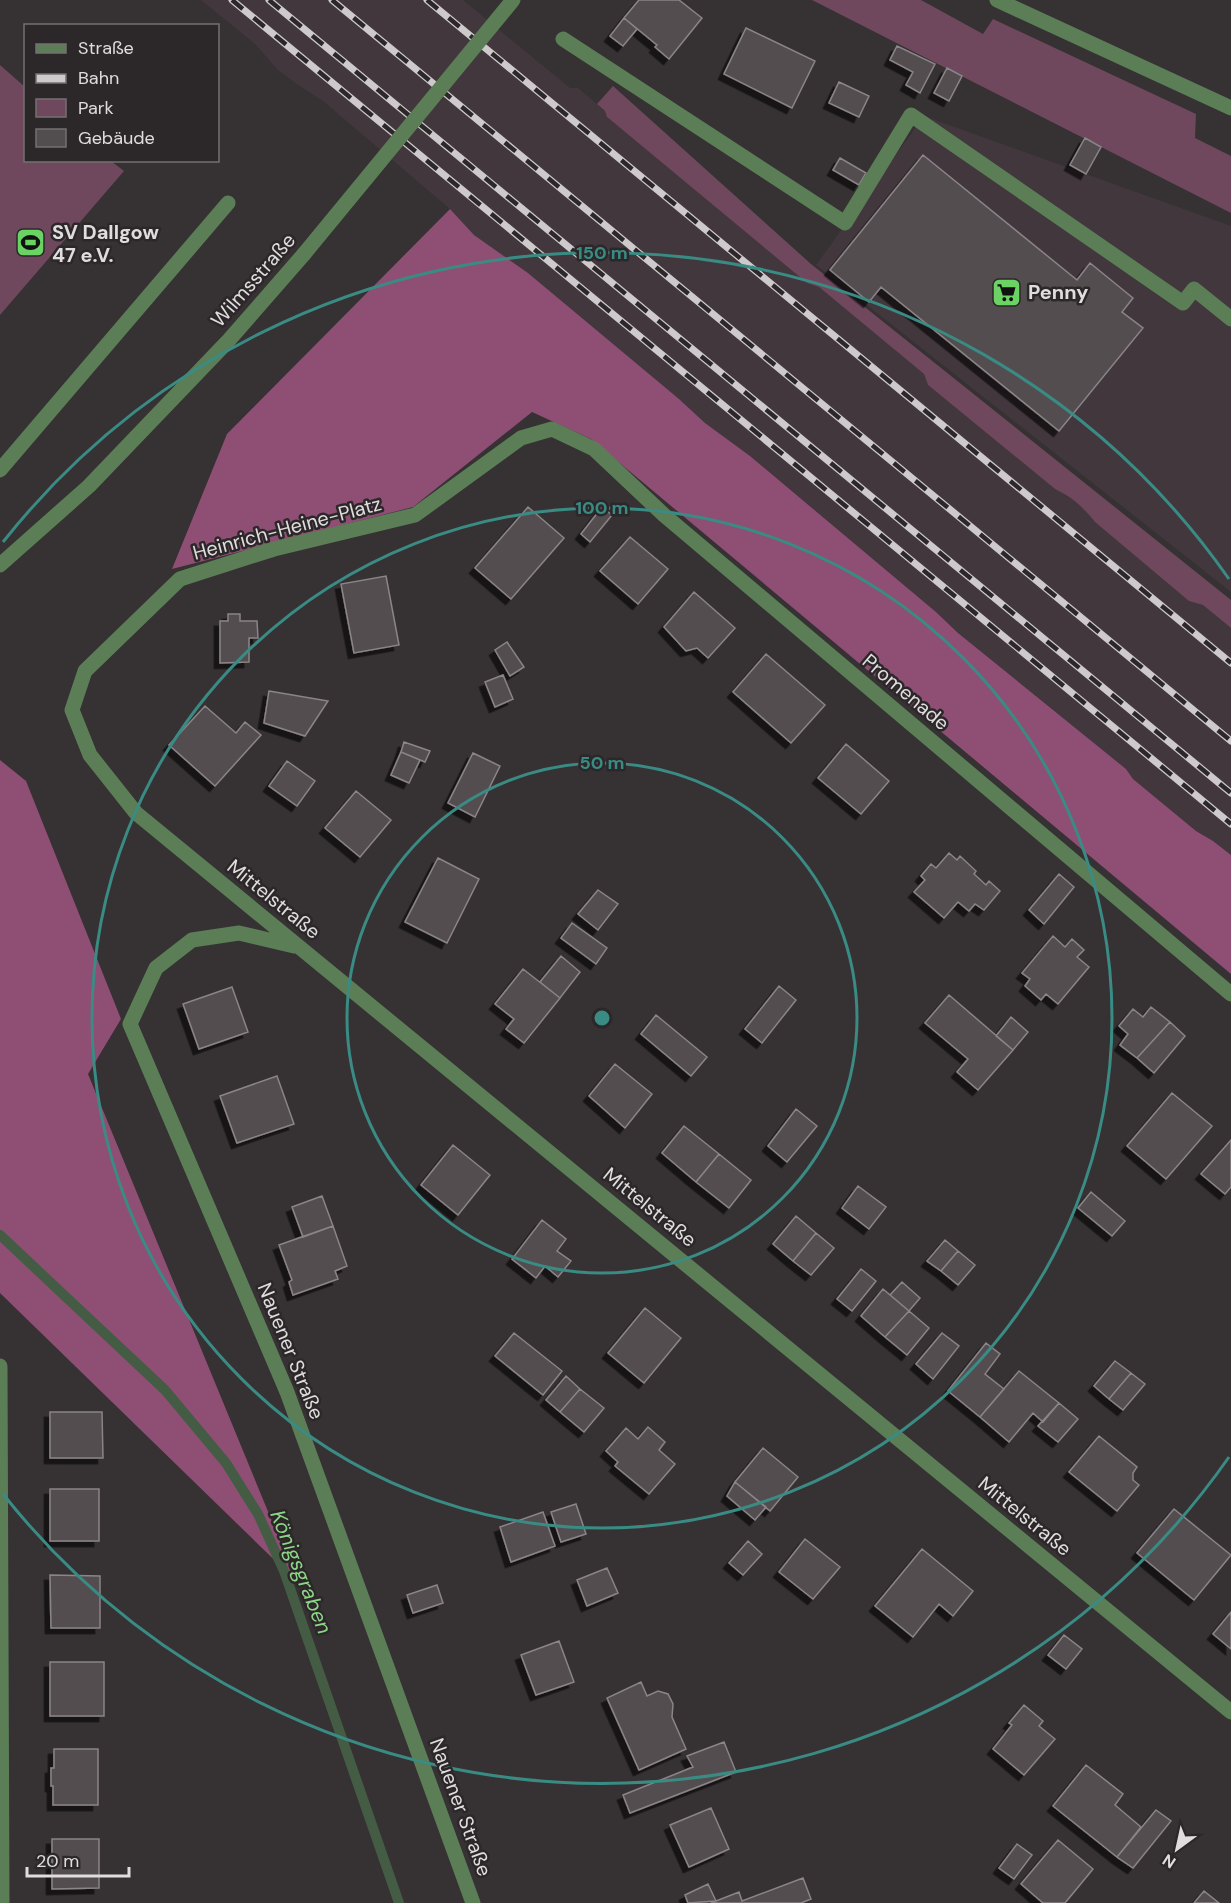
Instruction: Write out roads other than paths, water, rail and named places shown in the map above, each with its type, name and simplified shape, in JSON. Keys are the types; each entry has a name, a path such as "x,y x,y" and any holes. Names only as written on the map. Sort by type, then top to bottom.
{"street":[{"name":"Wilmsstraße","path":"0,565 89,486 229,340 304,254 513,0"},
{"path":"997,0 1231,108"},
{"path":"563,39 845,223 911,115 1183,303 1194,289 1231,319"},
{"path":"0,470 228,202"},
{"name":"Heinrich-Heine-Platz","path":"72,710 86,671 180,579 274,549 415,515 521,438 552,429"},
{"name":"Promenade","path":"552,429 594,449 664,516 1231,994"},
{"name":"Mittelstraße","path":"72,710 90,755 136,813 1231,1712"},
{"name":"Nauener Straße","path":"299,947 239,933 192,940 156,968 130,1024 287,1392 473,1903"},
{"path":"0,1366 2,1903"}],"waterway":[{"name":"Königsgraben","path":"0,1235 165,1390 226,1463 258,1514 284,1571 399,1903"}],"railway":[{"path":"232,0 1231,824"},
{"path":"269,0 1231,793"},
{"path":"332,0 1231,741"},
{"path":"427,0 1231,663"}],"place":[{"name":"SV Dallgow 47 e.V.","path":"31,243"},
{"name":"Penny","path":"1007,292"}]}
